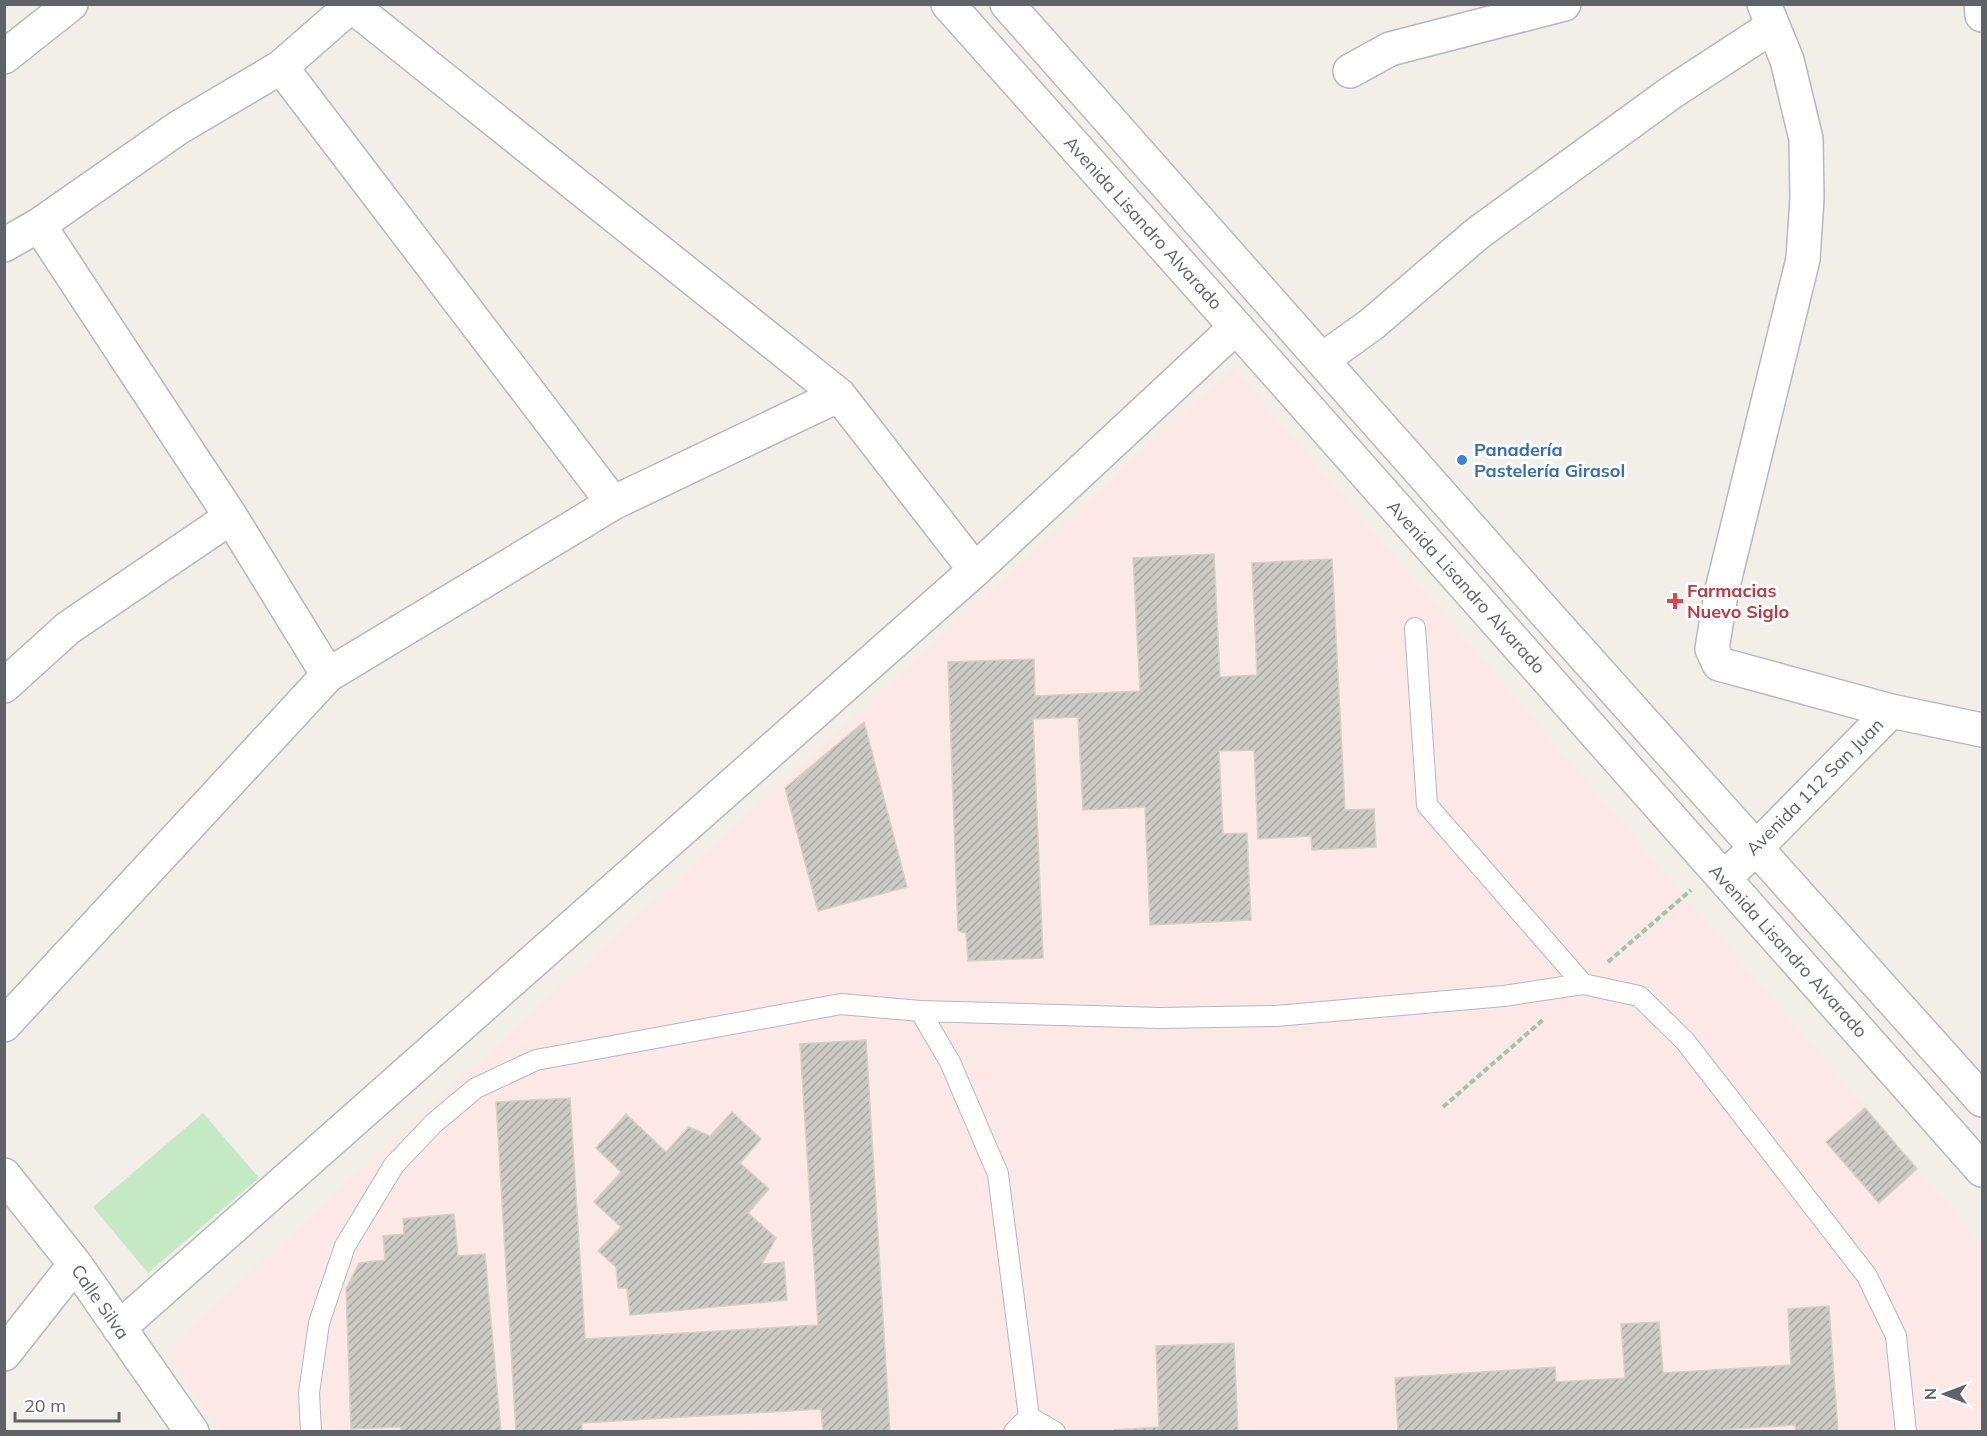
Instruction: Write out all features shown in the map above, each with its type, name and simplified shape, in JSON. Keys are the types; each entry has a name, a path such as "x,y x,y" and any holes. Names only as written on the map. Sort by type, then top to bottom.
{"street":[{"path":"4,57 71,4"},
{"name":"Avenida Lisandro Alvarado","path":"948,4 1983,1170"},
{"path":"1008,4 1543,610 1983,1100"},
{"path":"1350,71 1390,50 1564,4"},
{"path":"1982,4 1983,15"},
{"path":"4,245 39,225 178,128 281,67 352,5 839,395 975,570"},
{"path":"1322,360 1372,324 1478,233 1672,92 1768,15 1787,60 1806,139 1807,198 1803,259 1721,594 1712,649 1719,664 1891,711"},
{"path":"281,67 613,503"},
{"path":"39,225 231,517 328,675"},
{"path":"119,1328 975,570 1236,327"},
{"path":"4,1025 328,675 613,503 839,395"},
{"path":"4,686 68,628 231,517"},
{"name":"Avenida 112 San Juan","path":"1724,878 1891,711 1983,730"},
{"name":"Calle Silva","path":"4,1175 75,1264 192,1431"},
{"path":"4,1354 75,1264"}],"lane":[{"path":"1415,628 1427,806 1583,984"},
{"path":"311,1431 309,1393 319,1323 345,1246 394,1165 434,1123 476,1088 536,1060 841,1004 920,1011 1160,1018 1276,1016 1504,996 1583,984 1639,996 1685,1041 1867,1276 1896,1336 1906,1431"},
{"path":"920,1011 950,1062 998,1174 1029,1417"},
{"path":"1014,1431 1029,1417"},
{"path":"1029,1417 1055,1431"}],"shaded area":[{"path":"1233,368 1982,1245 1982,1431 222,1432 165,1351"}],"green space":[{"path":"203,1113 259,1178 148,1273 93,1207"}],"building":[{"path":"1214,554 1220,677 1257,675 1252,563 1332,559 1345,810 1374,809 1376,847 1312,850 1311,836 1258,839 1254,750 1219,751 1223,834 1247,833 1251,920 1150,925 1145,807 1083,810 1078,717 1033,719 1043,958 968,961 966,933 958,931 948,662 1034,659 1035,696 1140,691 1133,558"},
{"path":"864,722 907,887 818,911 785,788"},
{"path":"866,1040 890,1432 823,1432 821,1409 582,1423 582,1432 516,1432 496,1102 570,1098 585,1339 818,1325 800,1044"},
{"path":"1865,1108 1917,1169 1879,1203 1826,1142"},
{"path":"732,1112 761,1139 740,1163 769,1189 748,1213 776,1238 762,1264 784,1262 787,1300 630,1315 627,1288 618,1288 616,1267 598,1251 621,1227 594,1202 621,1172 596,1148 626,1114 666,1152 689,1127 710,1136"},
{"path":"454,1214 458,1256 485,1254 501,1432 402,1432 400,1427 351,1429 346,1289 359,1263 385,1260 383,1236 404,1234 403,1219"},
{"path":"1829,1306 1838,1432 1796,1432 1795,1425 1687,1432 1398,1432 1395,1378 1555,1367 1556,1382 1625,1378 1621,1324 1659,1322 1663,1373 1791,1365 1788,1309"},
{"path":"1234,1343 1238,1432 1114,1432 1114,1430 1159,1427 1156,1346"}],"place":[{"name":"Panadería Pastelería Girasol","path":"1462,460"},
{"name":"Farmacias Nuevo Siglo","path":"1675,601"}]}
